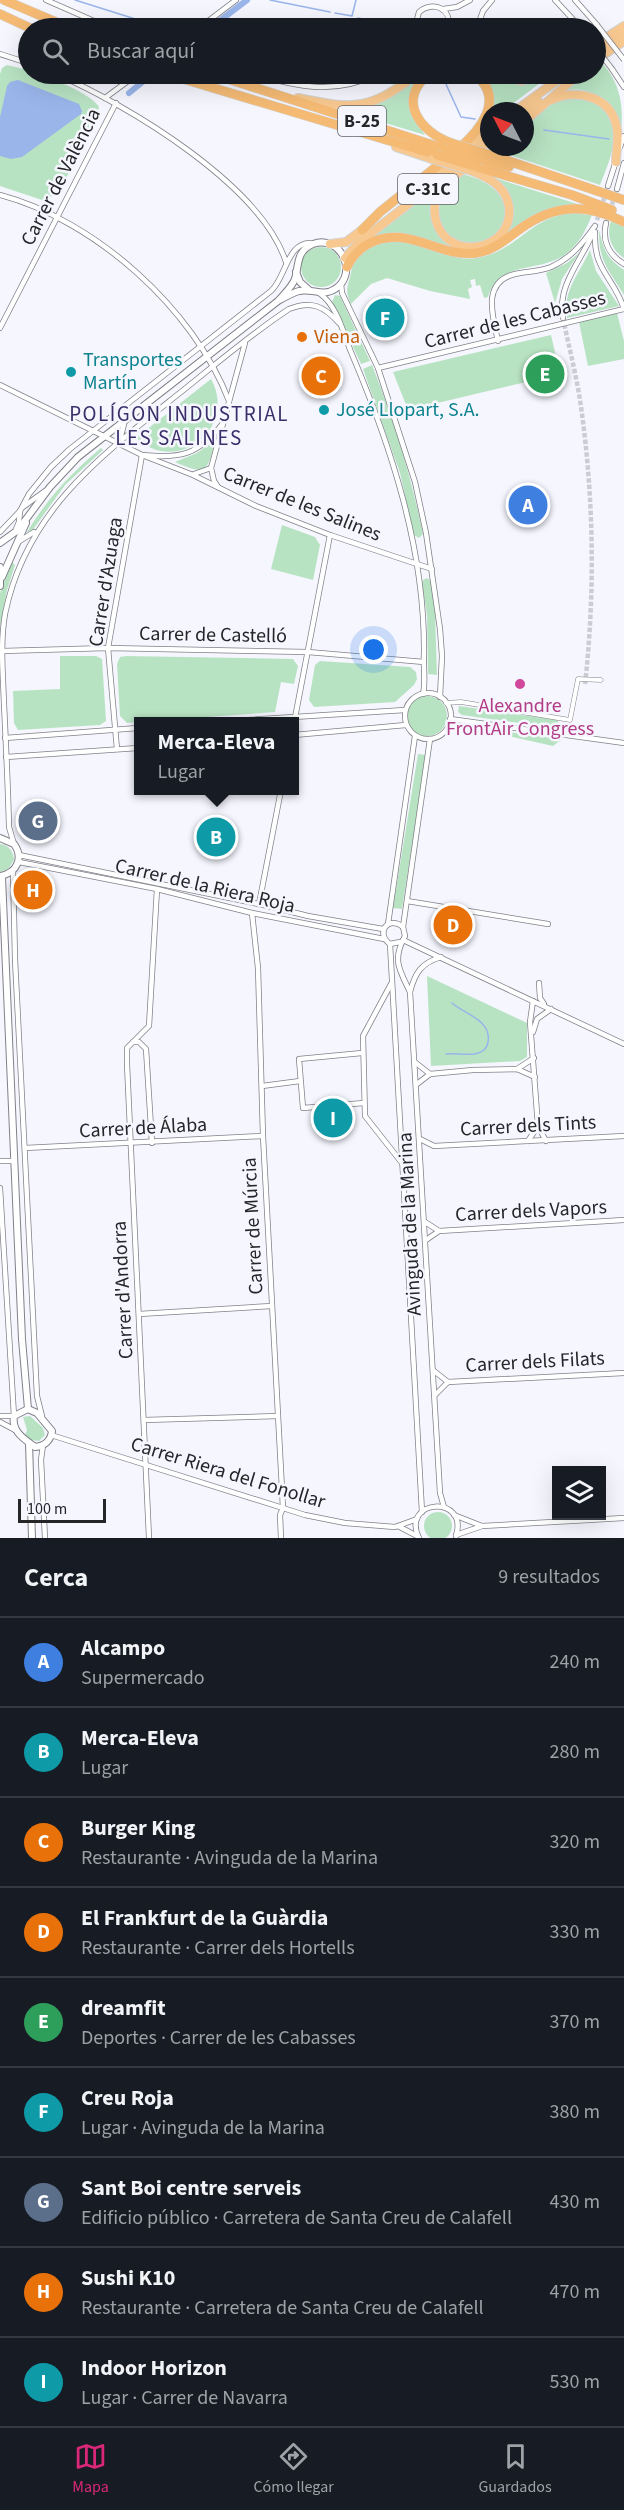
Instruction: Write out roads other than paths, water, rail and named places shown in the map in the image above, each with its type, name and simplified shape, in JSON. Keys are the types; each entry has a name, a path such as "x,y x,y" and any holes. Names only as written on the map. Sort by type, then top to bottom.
{"highway":[{"path":"4,0 46,18"},
{"path":"0,14 18,22"},
{"path":"606,39 624,26"},
{"path":"606,46 624,34"},
{"path":"606,53 624,41"},
{"name":"B-25","path":"200,84 434,157 483,160 624,200"},
{"name":"B-25","path":"246,84 448,146 624,215"},
{"path":"280,94 321,104 358,105 390,94 404,84"},
{"path":"422,84 417,90 414,105 416,115 427,131 448,146"},
{"path":"471,139 483,124 489,104 488,93 483,84"},
{"path":"522,102 546,84"},
{"path":"528,102 552,84"},
{"path":"534,106 564,84"},
{"path":"534,113 567,84"},
{"path":"550,100 569,94 580,94 592,96 602,103 615,120 620,163"},
{"path":"362,230 380,212 480,133"},
{"name":"C-31C","path":"330,244 346,242 480,139"},
{"name":"C-31C","path":"346,263 357,244 480,148"},
{"path":"483,160 506,196 509,212 505,229 487,245 474,248 458,246 443,235 435,216 436,200 448,181 483,160"},
{"path":"346,263 356,252 384,238 408,237 449,251 474,254 493,248 536,219 557,210 592,210 624,222"}],"street":[{"path":"46,0 87,18"},
{"path":"212,18 236,0"},
{"path":"417,18 423,8 424,0"},
{"path":"431,0 435,6"},
{"path":"423,8 457,7 470,0"},
{"path":"481,18 492,0"},
{"path":"555,0 572,18"},
{"path":"575,0 590,18"},
{"path":"443,9 448,18"},
{"path":"606,37 624,60"},
{"path":"0,54 18,60"},
{"path":"606,59 624,87"},
{"path":"76,84 116,103 195,155 232,189 275,236 286,262"},
{"path":"105,98 124,84"},
{"path":"289,84 321,88 350,84"},
{"name":"Carrer de València","path":"0,328 116,103"},
{"path":"617,189 624,136"},
{"path":"608,186 620,163"},
{"path":"0,195 33,205 58,217 95,240 130,267 161,297 208,355 229,401"},
{"path":"563,318 561,304 565,288 583,255 597,220"},
{"path":"606,223 605,235 608,248 615,258 624,264"},
{"path":"595,226 598,264 620,298 624,309"},
{"path":"498,341 490,304 499,283 510,275 540,271 559,263 580,246 595,226"},
{"path":"0,543 14,533 28,518 50,487 78,457 278,301 299,291 331,292 341,284 346,276 346,263 337,248 330,244 306,243 298,246 286,262 283,275 276,287 93,430 51,467 29,494 20,510 19,522 14,533"},
{"path":"278,301 295,279 299,256 314,244"},
{"path":"296,270 300,282 309,290"},
{"path":"341,284 342,293 378,368 415,482 432,569 440,629 442,656 440,697"},
{"path":"319,293 332,305 380,424 406,510 417,564 424,624 423,694"},
{"path":"28,1410 2,942 1,877 13,871 19,862 19,855 9,827 2,651 5,614 10,594 19,564 37,531 74,483 118,441 289,309 306,304 322,307 339,323"},
{"name":"Carrer de les Cabasses","path":"378,368 624,309"},
{"path":"219,489 214,481 212,468 244,343"},
{"name":"Carrer de les Salines","path":"0,386 118,441 142,455 193,475 219,489 330,535 432,569"},
{"path":"118,441 125,420"},
{"path":"142,455 167,457 194,451 212,437 223,423"},
{"name":"Carrer d'Azuaga","path":"117,749 108,648 142,455"},
{"path":"193,475 212,468"},
{"path":"0,532 20,510 50,487"},
{"path":"0,586 28,518"},
{"path":"18,542 37,531"},
{"path":"296,716 330,535"},
{"path":"0,567 2,577"},
{"name":"Carrer de Castelló","path":"2,651 108,648 308,652 424,662"},
{"path":"446,703 454,702 570,720 578,679 601,680"},
{"path":"423,694 440,697 446,703 450,719 443,734 430,739 415,736 406,726 405,711 412,700 423,694"},
{"path":"283,717 405,711"},
{"path":"450,719 624,743"},
{"path":"299,735 406,726"},
{"path":"5,738 134,728"},
{"path":"388,924 415,736"},
{"path":"402,941 405,936 403,927 430,739"},
{"path":"6,757 134,748"},
{"path":"259,904 280,795"},
{"path":"0,838 14,844"},
{"name":"Carrer de la Riera Roja","path":"19,855 308,916 383,928"},
{"name":"Carrer de la Riera Roja","path":"19,862 157,890 252,913 384,939"},
{"path":"13,871 15,959 37,1396 42,1418"},
{"name":"Carrer d'Andorra","path":"149,1538 127,1064 128,1048 149,1026 157,890"},
{"path":"407,901 548,924"},
{"name":"Carrer de Múrcia","path":"252,913 258,968 263,1136 283,1508 280,1515 281,1538"},
{"path":"403,927 394,922 388,924 383,928 384,939 390,944 402,941 441,957 624,1044"},
{"name":"Avinguda de la Marina","path":"402,941 397,960 410,992 440,1493 444,1507"},
{"name":"Avinguda de la Marina","path":"390,944 422,1512"},
{"path":"410,992 414,976 421,967 441,957"},
{"path":"539,983 542,1003 551,1009"},
{"name":"Avinguda de la Marina","path":"391,984 363,1036 364,1102 365,1116 402,1163"},
{"path":"532,1000 530,1022 538,1126 546,1141"},
{"path":"532,1037 537,1019 551,1009"},
{"path":"133,1042 139,1042 146,1049 152,1143"},
{"path":"362,1053 299,1059 303,1108 364,1102"},
{"path":"417,1084 430,1074 517,1069 527,1065 534,1058"},
{"path":"416,1063 430,1074"},
{"path":"517,1069 535,1077"},
{"path":"262,1086 300,1081"},
{"path":"527,1142 538,1126"},
{"name":"Carrer de Álaba","path":"25,1148 263,1136"},
{"name":"Carrer dels Tints","path":"420,1139 434,1146 624,1136"},
{"name":"Carrer dels Tints","path":"421,1156 434,1146"},
{"path":"0,1161 14,1161"},
{"path":"0,1188 15,1430"},
{"name":"Carrer dels Vapors","path":"426,1240 439,1231 624,1220"},
{"name":"Carrer dels Vapors","path":"425,1222 439,1231"},
{"path":"139,1314 272,1306"},
{"name":"Carrer dels Filats","path":"433,1370 448,1382 624,1373"},
{"name":"Carrer dels Filats","path":"435,1395 448,1382"},
{"path":"28,1410 49,1425 51,1435 44,1445 41,1460 45,1538"},
{"path":"0,1416 14,1416 28,1410"},
{"path":"144,1420 278,1416"},
{"path":"0,1422 15,1430 35,1447 44,1445"},
{"name":"Carrer Riera del Fonollar","path":"51,1435 305,1515 345,1523 398,1526"},
{"path":"29,1443 32,1538"},
{"path":"398,1526 417,1519 422,1512 432,1506 444,1507 454,1515 482,1526"},
{"path":"454,1515 458,1525 455,1537"},
{"path":"455,1537 482,1526 624,1518"},
{"path":"417,1519 418,1537"},
{"path":"398,1526 418,1537"}],"water":[{"path":"18,80 18,84 28,84 79,104 81,114 22,157 11,159 0,156 0,117 10,82"}],"waterway":[{"path":"75,0 132,18"},
{"path":"223,18 247,0"},
{"path":"270,0 330,12"},
{"path":"335,13 352,16 356,0"},
{"path":"129,93 140,84"},
{"path":"446,84 461,117 475,119"},
{"path":"544,130 609,139"},
{"path":"446,1054 481,1052 488,1042 488,1034 482,1023 452,1003"}],"tunnel":[{"path":"597,220 608,186"},
{"path":"606,223 617,189"},
{"path":"563,318 581,407 589,476 592,581 585,685"}],"place":[{"name":"Creu Roja","path":"385,318"},
{"name":"Viena","path":"302,337"},
{"name":"Transportes Martín","path":"71,372"},
{"name":"dreamfit","path":"545,374"},
{"name":"Burger King","path":"321,376"},
{"name":"José Llopart, S.A.","path":"324,410"},
{"name":"Alcampo","path":"528,505"},
{"name":"Alexandre FrontAir Congress","path":"520,684"},
{"name":"Sant Boi centre serveis","path":"38,821"},
{"name":"Merca-Eleva","path":"216,837"},
{"name":"Sushi K10","path":"33,890"},
{"name":"El Frankfurt de la Guàrdia","path":"453,925"},
{"name":"Indoor Horizon","path":"333,1118"}],"district":[{"name":"POLÍGON INDUSTRIAL LES SALINES","path":"179,426"}]}
